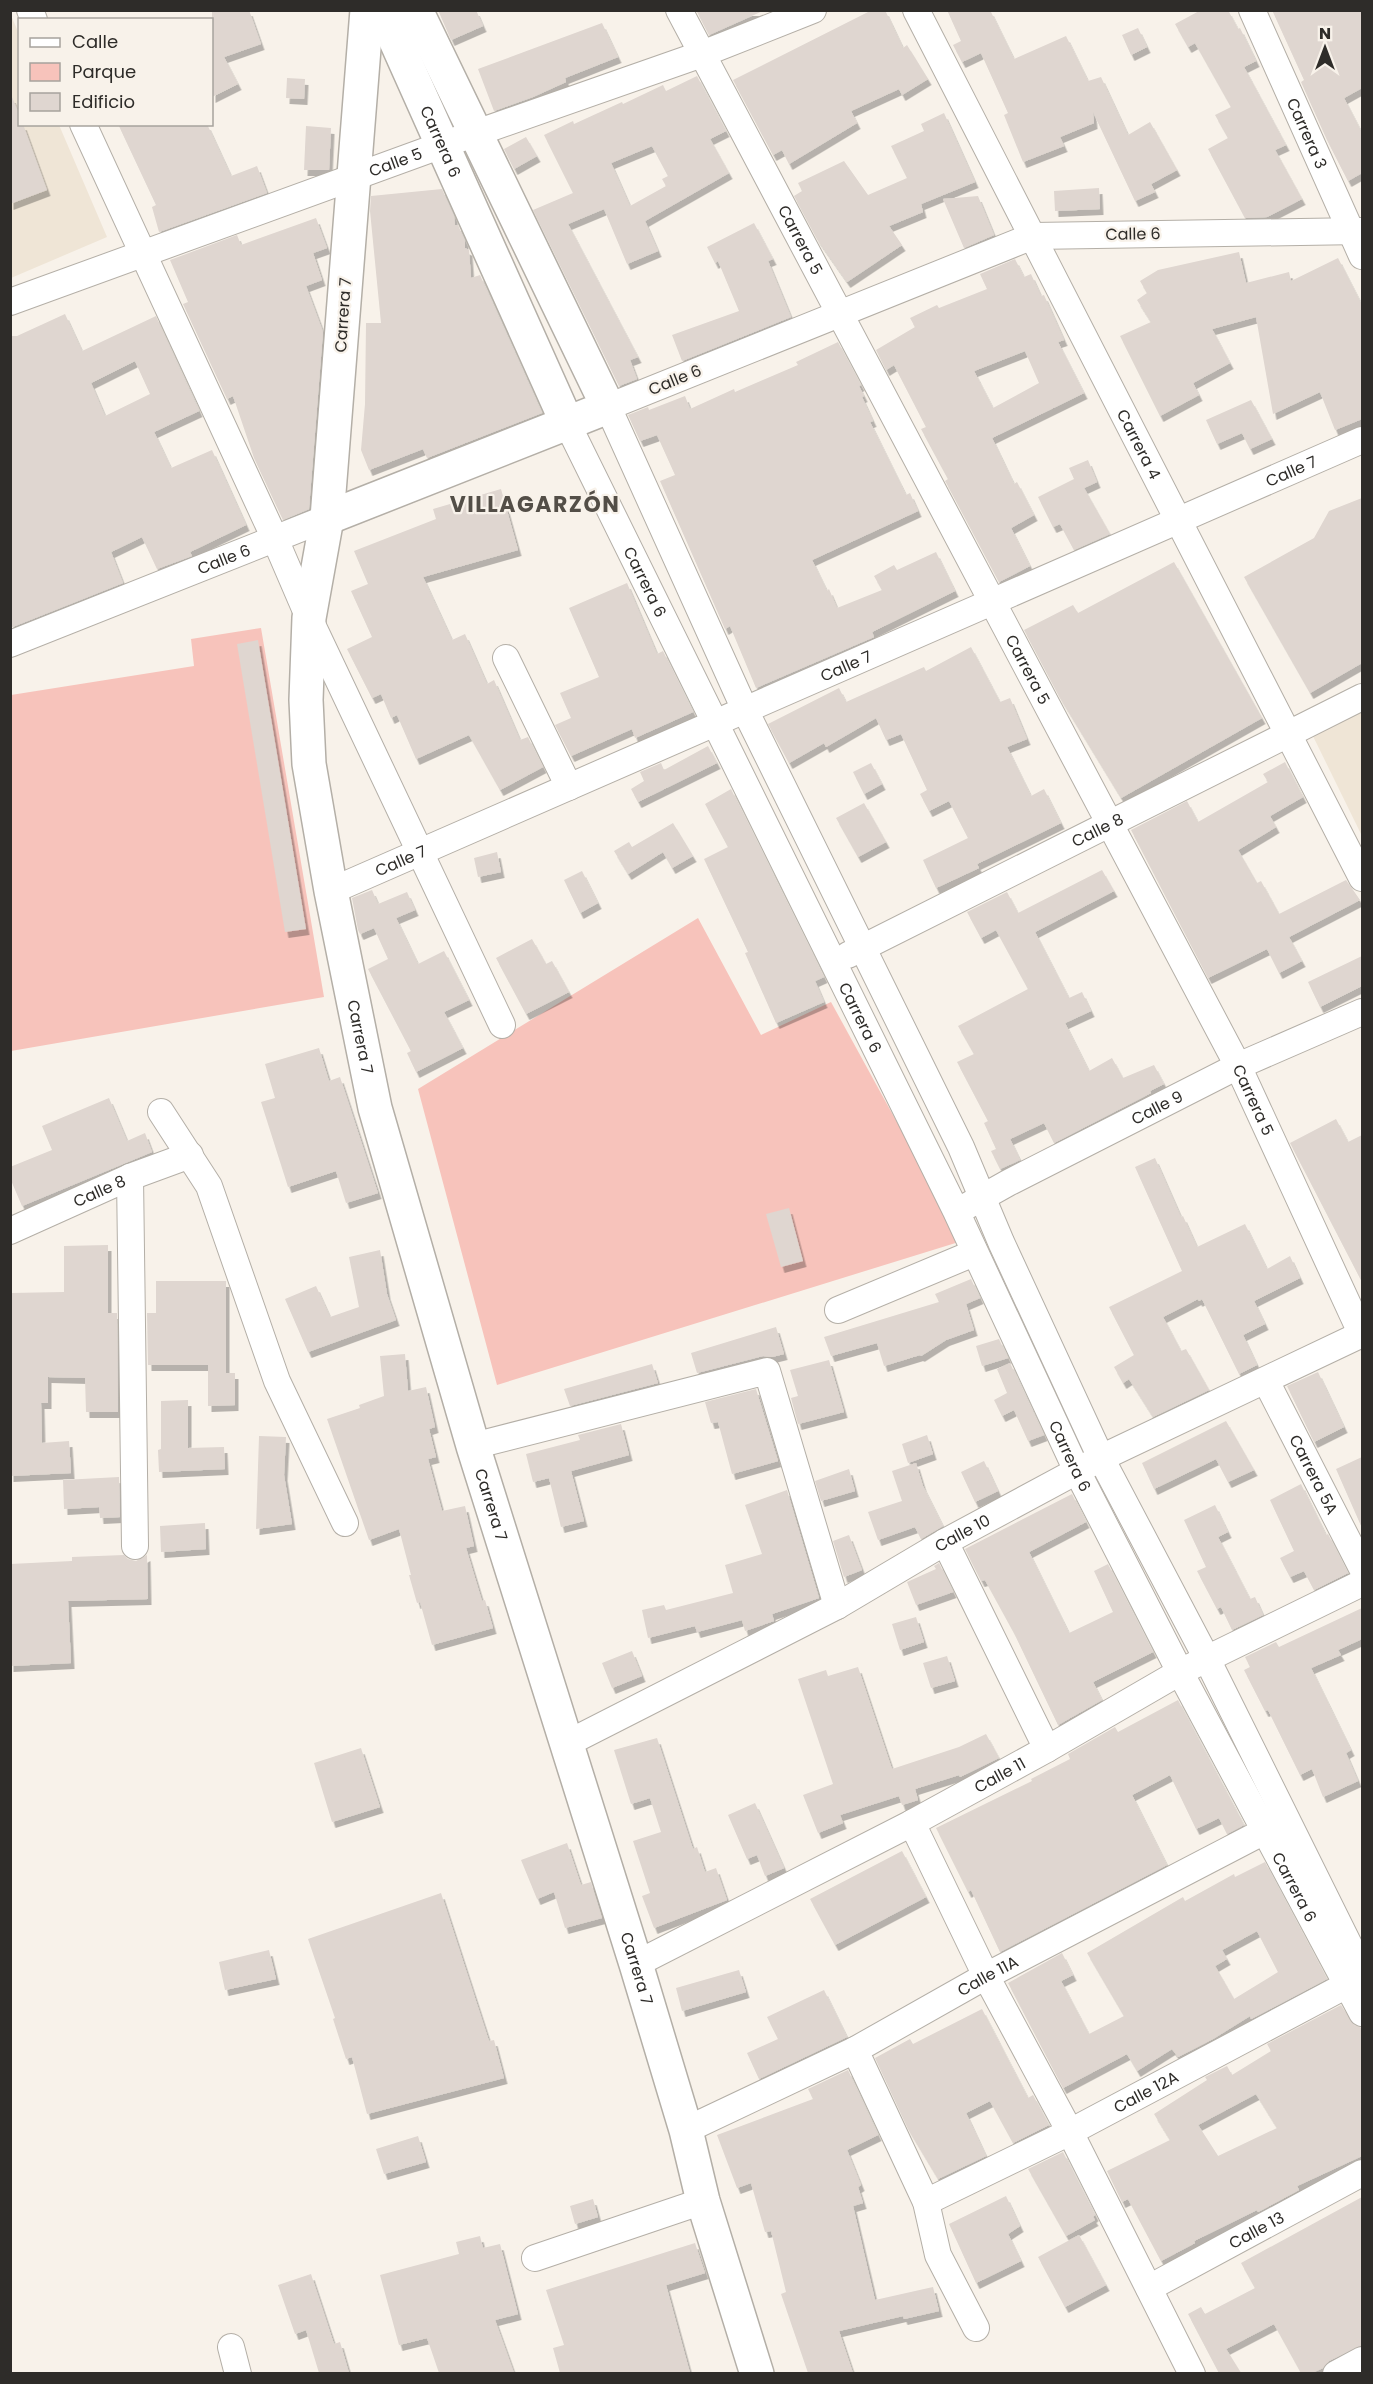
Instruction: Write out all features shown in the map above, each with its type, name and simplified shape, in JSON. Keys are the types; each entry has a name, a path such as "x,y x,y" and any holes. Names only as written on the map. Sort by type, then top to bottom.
{"main road":[{"name":"Carrera 7","path":"367,10 327,518 309,618 306,700 309,764 331,891 375,1108 473,1446 636,1964 686,2130 704,2201 757,2373"},
{"name":"Carrera 6","path":"382,10 567,423"},
{"name":"Carrera 6","path":"416,10 608,407"},
{"name":"Calle 6","path":"327,518 608,407"}],"street":[{"name":"Carrera 5","path":"679,10 1238,1066 1362,1334"},
{"name":"Calle 5","path":"10,302 442,145 702,54 813,10"},
{"name":"Carrera 4","path":"915,10 1362,878"},
{"name":"Carrera 3","path":"1252,10 1357,231 1362,256"},
{"name":"Carrera 7","path":"84,126 275,539 309,618 502,1025"},
{"name":"Calle 6","path":"608,407 1033,236 1357,231"},
{"name":"Carrera 6","path":"608,407 745,710 961,1147 1101,1458 1207,1659 1287,1819 1357,1978 1362,2013"},
{"name":"Carrera 6","path":"567,423 956,1211 1077,1470 1265,1832 1357,1978"},
{"name":"Calle 7","path":"331,891 1362,440"},
{"name":"Calle 6","path":"10,644 327,518"},
{"path":"506,658 569,788"},
{"name":"Calle 8","path":"833,963 1362,697"},
{"name":"Calle 9","path":"956,1211 1238,1066 1362,1012"},
{"path":"161,1112 209,1186 277,1381 345,1523"},
{"name":"Calle 8","path":"10,1231 130,1177 190,1155"},
{"path":"130,1177 135,1546"},
{"path":"838,1310 974,1253"},
{"name":"Calle 10","path":"567,1743 837,1606 945,1542 1077,1470 1362,1334"},
{"path":"473,1446 767,1371 837,1606"},
{"name":"Carrera 5A","path":"1266,1381 1362,1568"},
{"path":"945,1542 1047,1749"},
{"name":"Calle 11","path":"636,1964 912,1823 1180,1672 1362,1583"},
{"name":"Calle 11A","path":"686,2130 855,2050 986,1976 1287,1819"},
{"path":"912,1823 986,1976 1070,2132 1192,2373"},
{"name":"Calle 12A","path":"926,2202 1070,2132 1357,1978"},
{"path":"855,2050 926,2202 938,2255 976,2328"},
{"name":"Calle 13","path":"1149,2288 1362,2173"},
{"path":"535,2258 704,2201"},
{"path":"231,2347 238,2373"},
{"path":"1336,2373 1362,2360"}],"shaded area":[{"path":"10,13 18,32 18,126 59,126 107,237 11,278"},
{"path":"1362,704 1362,836 1310,730"}],"green space":[{"path":"261,628 324,997 11,1051 11,695 194,666 191,639"},
{"path":"698,918 761,1035 831,1002 962,1241 497,1385 418,1089"}],"building":[{"path":"212,10 249,10 261,44 224,57 238,84 213,96 213,18"},
{"path":"438,10 476,10 483,26 451,40"},
{"path":"696,10 765,10 709,35"},
{"path":"872,10 885,10 903,48 907,45 928,79 902,95 899,89 851,111 857,123 789,164 782,150 773,155 733,80"},
{"path":"947,10 990,10 1014,59 1066,36 1088,81 1101,77 1128,135 1150,122 1177,170 1151,184 1155,192 1135,201 1093,112 1094,123 1060,137 1064,146 1023,162 1004,115 1008,113 981,53 962,62 953,45 961,41"},
{"path":"1201,10 1228,10 1238,29 1240,28 1256,61 1244,67 1286,145 1275,150 1302,199 1267,217 1245,218 1208,149 1228,138 1215,115 1231,107 1195,43 1188,47 1175,24"},
{"path":"1272,10 1362,10 1362,88 1344,98 1362,133 1362,173 1348,181 1301,82 1304,80"},
{"path":"602,23 618,57 565,78 566,82 533,97 494,111 478,69"},
{"path":"1138,28 1147,47 1131,55 1122,35"},
{"path":"697,76 726,131 710,139 729,173 645,221 658,251 627,264 604,209 568,224 638,357 630,360 637,379 619,386 533,210 573,193 544,135 573,121 574,124 622,102 623,104 663,85 666,91","holes":["652,146 668,176 662,179 666,186 630,206 611,163"]},
{"path":"287,78 305,79 304,99 286,98"},
{"path":"10,97 12,97 18,111 18,126 24,126 47,190 10,204"},
{"path":"944,113 975,182 921,204 923,212 889,226 902,245 847,282 817,239 794,196 802,191 798,183 844,161 868,195 907,178 891,146 924,131 921,124"},
{"path":"119,126 208,126 231,176 257,166 267,193 159,232 152,207 156,205"},
{"path":"306,126 331,128 329,170 304,170"},
{"path":"526,137 537,156 514,169 504,149"},
{"path":"1099,188 1100,209 1055,211 1054,191"},
{"path":"442,189 454,216 455,225 458,225 465,241 465,248 469,250 471,278 480,275 542,413 427,458 423,449 369,470 361,450 365,404 366,323 381,323 370,211 371,196"},
{"path":"978,196 994,235 964,248 943,199"},
{"path":"316,218 327,248 313,253 322,280 306,286 323,332 309,509 283,520 254,458 233,396 227,399 183,304 188,302 170,260 237,235 241,245"},
{"path":"754,223 773,259 768,261 791,317 682,361 672,335 739,311 718,261 715,263 707,247"},
{"path":"1239,252 1246,283 1289,272 1291,281 1338,258 1362,305 1362,419 1335,430 1320,392 1273,414 1256,317 1212,329 1230,363 1193,383 1199,395 1160,416 1120,336 1151,322 1137,300 1147,293 1140,281 1158,270"},
{"path":"1015,259 1024,277 1031,274 1041,296 1044,295 1064,340 1058,342 1084,393 992,438 1014,484 1017,482 1034,515 1011,528 1030,566 999,582 945,481 948,479 921,429 926,427 894,365 886,370 876,350 915,327 910,318 937,305 939,308 987,289 980,274","holes":["1025,351 1039,383 993,408 974,371"]},
{"path":"65,314 82,351 156,316 199,411 154,432 171,468 212,450 246,525 190,552 192,556 157,569 142,537 111,552 123,583 10,628 10,336 17,336","holes":["135,361 150,394 105,416 91,383"]},
{"path":"838,342 861,385 859,386 864,396 862,397 873,421 870,422 906,495 910,493 918,511 812,560 837,608 882,590 874,576 894,565 897,570 936,552 955,591 872,632 874,637 756,688 730,626 725,629 660,481 675,475 657,435 640,441 628,415 648,407 649,410 685,396 690,409 734,389 735,392 798,365 796,362"},
{"path":"1251,400 1272,439 1250,449 1242,433 1217,444 1206,420"},
{"path":"1088,460 1097,482 1084,488 1110,534 1074,550 1060,524 1053,527 1038,497 1074,479 1069,468"},
{"path":"501,489 518,550 423,577 452,640 465,634 487,684 494,680 520,740 528,737 543,767 500,790 469,735 416,759 397,715 391,718 381,694 372,698 347,649 372,637 351,591 368,584 354,551 436,519 433,509"},
{"path":"1362,498 1362,663 1310,693 1244,577 1314,538 1329,511"},
{"path":"1174,562 1262,718 1121,798 1060,698 1024,630 1073,605 1078,613"},
{"path":"627,583 657,654 663,651 693,712 635,738 632,729 571,756 555,725 571,718 560,693 599,677 569,608"},
{"path":"258,640 306,929 285,932 237,644"},
{"path":"971,647 1000,702 1010,698 1027,739 1007,747 1031,796 1044,789 1061,823 977,864 979,868 936,888 923,860 968,838 949,801 929,811 920,794 927,790 901,734 886,740 876,718 826,747 824,743 789,763 768,724 839,688 846,702 924,667 926,671"},
{"path":"708,746 717,763 638,802 631,789 644,781 640,772 661,763 664,770"},
{"path":"1285,762 1303,797 1270,816 1276,827 1238,850 1257,883 1261,881 1279,914 1346,880 1360,900 1289,937 1302,961 1279,973 1267,949 1208,978 1131,830 1187,801 1198,822 1268,782 1263,774"},
{"path":"871,763 882,784 864,794 853,772"},
{"path":"731,789 824,977 815,981 824,1002 776,1023 745,953 748,952 704,859 728,847 705,804"},
{"path":"864,803 886,842 858,857 836,818"},
{"path":"673,823 693,856 672,868 663,852 628,874 614,851 629,842 632,847"},
{"path":"497,852 501,872 478,877 474,858"},
{"path":"1102,870 1114,891 1035,932 1069,998 1082,992 1091,1011 1065,1023 1089,1071 1112,1058 1123,1078 1154,1065 1164,1084 1054,1143 1044,1123 1010,1139 1020,1160 1000,1169 991,1151 996,1149 984,1123 988,1121 957,1062 974,1054 958,1026 1028,989 996,930 981,938 967,912 1007,892 1018,913"},
{"path":"582,871 598,903 580,913 564,880"},
{"path":"372,890 378,904 407,892 415,910 396,918 418,964 444,951 469,1000 444,1012 463,1048 416,1072 407,1053 411,1051 368,969 388,959 374,928 360,934 358,930 352,898"},
{"path":"532,939 546,964 552,961 569,992 526,1014 496,958"},
{"path":"1362,956 1362,986 1320,1007 1308,982"},
{"path":"319,1048 329,1081 340,1077 378,1193 346,1203 336,1171 288,1187 261,1102 275,1098 265,1064"},
{"path":"109,1098 127,1141 145,1133 152,1152 22,1206 10,1178 10,1167 52,1150 42,1126"},
{"path":"1336,1119 1348,1142 1362,1135 1362,1282 1290,1143"},
{"path":"1155,1158 1197,1247 1245,1224 1267,1269 1290,1256 1300,1278 1254,1301 1265,1324 1243,1335 1257,1365 1239,1374 1202,1299 1163,1317 1181,1351 1186,1349 1209,1390 1153,1417 1129,1379 1123,1383 1114,1367 1134,1355 1109,1307 1182,1271 1135,1167"},
{"path":"789,1208 803,1261 781,1267 766,1214"},
{"path":"108,1245 108,1313 117,1313 118,1412 86,1412 85,1378 48,1377 48,1403 41,1403 42,1443 69,1441 71,1473 10,1476 10,1293 64,1292 64,1246"},
{"path":"380,1250 387,1294 396,1320 308,1352 285,1299 316,1286 330,1317 359,1307 349,1257"},
{"path":"971,1279 980,1298 966,1304 974,1330 946,1340 921,1356 884,1366 877,1343 831,1356 824,1337 939,1302 935,1294"},
{"path":"156,1281 226,1281 226,1373 235,1373 235,1405 208,1406 208,1365 148,1365 147,1313 156,1313"},
{"path":"776,1327 784,1354 772,1357 763,1356 697,1373 691,1353"},
{"path":"999,1339 1008,1358 982,1366 976,1346"},
{"path":"405,1354 408,1391 426,1387 435,1427 429,1429 436,1457 428,1459 442,1511 465,1506 474,1546 466,1548 493,1628 432,1645 420,1602 417,1603 409,1575 411,1575 399,1529 369,1540 327,1419 360,1408 359,1405 384,1396 380,1356"},
{"path":"829,1360 844,1412 798,1424 791,1398 798,1396 790,1370"},
{"path":"1010,1363 1044,1435 1028,1441 1014,1410 1002,1416 994,1400 1007,1393 997,1369"},
{"path":"652,1364 658,1383 570,1406 564,1389"},
{"path":"1318,1372 1344,1427 1314,1442 1287,1386"},
{"path":"756,1389 778,1461 732,1474 718,1422 711,1423 705,1402"},
{"path":"188,1400 188,1448 224,1447 225,1469 159,1472 161,1401"},
{"path":"1226,1421 1254,1470 1228,1482 1216,1459 1154,1489 1142,1463"},
{"path":"621,1424 629,1455 571,1471 584,1521 561,1527 549,1478 533,1482 526,1454 580,1440 578,1435"},
{"path":"927,1435 933,1454 908,1463 902,1444"},
{"path":"259,1436 286,1437 284,1475 292,1524 256,1529"},
{"path":"1362,1457 1362,1528 1336,1469"},
{"path":"984,1461 998,1491 975,1502 961,1472"},
{"path":"916,1463 923,1486 943,1526 921,1539 915,1527 878,1540 868,1512 902,1501 892,1471"},
{"path":"849,1469 855,1491 821,1501 815,1481"},
{"path":"119,1477 120,1517 100,1518 99,1507 64,1509 63,1480"},
{"path":"1301,1484 1348,1573 1314,1590 1304,1571 1290,1577 1280,1558 1294,1551 1270,1500"},
{"path":"787,1490 819,1598 772,1614 774,1621 745,1631 742,1620 697,1632 695,1626 648,1638 642,1610 664,1605 666,1610 733,1593 725,1565 762,1554 745,1505"},
{"path":"1072,1494 1086,1522 1029,1552 1069,1633 1113,1612 1094,1571 1108,1564 1153,1652 1093,1682 1102,1700 1058,1725 1014,1633 985,1580 981,1581 965,1549"},
{"path":"1215,1505 1228,1532 1218,1537 1250,1599 1255,1597 1263,1615 1232,1630 1221,1607 1217,1609 1197,1571 1206,1567 1184,1520"},
{"path":"205,1523 206,1549 161,1552 160,1526"},
{"path":"849,1535 862,1570 844,1577 833,1541"},
{"path":"124,1555 136,1561 147,1555 148,1599 68,1601 71,1663 10,1666 10,1564 72,1561 72,1557"},
{"path":"939,1563 953,1592 916,1605 907,1582 936,1569 934,1566"},
{"path":"1362,1608 1362,1639 1338,1650 1341,1655 1311,1668 1351,1750 1346,1753 1358,1781 1323,1797 1312,1769 1300,1775 1268,1710 1265,1711 1244,1670 1250,1667 1245,1657 1276,1642 1279,1647"},
{"path":"916,1617 924,1642 900,1650 892,1624"},
{"path":"632,1651 642,1676 612,1688 602,1663"},
{"path":"947,1656 955,1681 931,1688 923,1663"},
{"path":"858,1667 892,1769 959,1747 986,1734 999,1758 960,1777 959,1775 915,1789 918,1800 902,1805 899,1796 840,1815 843,1823 818,1833 803,1795 833,1784 798,1679 826,1670 828,1676"},
{"path":"1178,1700 1244,1825 1227,1834 1219,1818 1196,1829 1170,1775 1132,1795 1167,1865 1000,1952 971,1890 968,1892 936,1828 1032,1781 1031,1779 1070,1759 1068,1754 1115,1727 1118,1732"},
{"path":"657,1738 693,1849 697,1847 705,1872 716,1868 727,1900 654,1928 642,1896 650,1893 633,1841 661,1832 650,1798 631,1804 614,1750"},
{"path":"361,1748 380,1807 332,1822 314,1763"},
{"path":"755,1803 784,1868 765,1876 757,1855 747,1859 728,1815"},
{"path":"567,1843 581,1885 591,1882 602,1918 565,1928 554,1892 537,1899 521,1860"},
{"path":"902,1851 926,1897 835,1945 810,1899"},
{"path":"1265,1862 1327,1979 1251,2019 1250,2016 1178,2057 1172,2049 1137,2071 1127,2054 1063,2088 1008,1983 1062,1953 1073,1975 1061,1981 1089,2034 1124,2016 1087,1953 1183,1897 1185,1901 1234,1874 1235,1877","holes":["1257,1931 1278,1972 1234,1999 1215,1966 1227,1959 1222,1950"]},
{"path":"441,1893 489,2041 494,2040 504,2078 367,2114 352,2057 346,2059 333,2019 335,2018 308,1939"},
{"path":"269,1950 276,1979 225,1990 219,1962"},
{"path":"739,1970 746,1992 682,2011 676,1988"},
{"path":"824,1990 847,2037 759,2079 747,2053 778,2039 767,2017"},
{"path":"1341,2005 1354,2025 1362,2028 1362,2156 1297,2186 1299,2190 1258,2212 1257,2210 1194,2241 1195,2243 1161,2261 1128,2199 1122,2202 1107,2171 1170,2140 1154,2114 1207,2080 1205,2077 1227,2066 1232,2075 1271,2051 1267,2044","holes":["1256,2094 1277,2128 1218,2156 1198,2125"]},
{"path":"982,2009 1028,2098 1033,2095 1049,2125 1013,2143 990,2101 966,2113 986,2156 938,2179 908,2129 875,2058 910,2039 913,2044"},
{"path":"848,2070 878,2135 847,2150 861,2185 858,2187 863,2203 853,2206 875,2300 933,2287 939,2311 904,2319 903,2316 839,2331 853,2373 808,2373 781,2294 786,2292 771,2231 765,2232 751,2183 737,2188 717,2135 813,2099 808,2089"},
{"path":"418,2136 426,2162 384,2174 376,2149"},
{"path":"1063,2152 1095,2215 1093,2217 1095,2220 1066,2236 1028,2169"},
{"path":"1006,2196 1020,2226 1008,2234 1021,2261 976,2283 949,2224"},
{"path":"1362,2197 1362,2345 1329,2361 1323,2368 1312,2373 1301,2373 1274,2324 1226,2349 1241,2373 1219,2373 1188,2314 1201,2307 1205,2314 1255,2288 1241,2263"},
{"path":"593,2199 598,2217 575,2224 570,2206"},
{"path":"1079,2235 1106,2285 1065,2307 1038,2257"},
{"path":"480,2236 483,2248 500,2244 518,2314 495,2320 514,2373 439,2373 427,2338 399,2345 380,2275 459,2254 456,2242"},
{"path":"695,2243 705,2273 666,2285 690,2373 560,2373 553,2348 564,2345 546,2290"},
{"path":"311,2274 334,2344 340,2342 349,2373 319,2373 306,2330 295,2334 278,2285"}],"district":[{"name":"VILLAGARZÓN","path":"535,504"}]}
